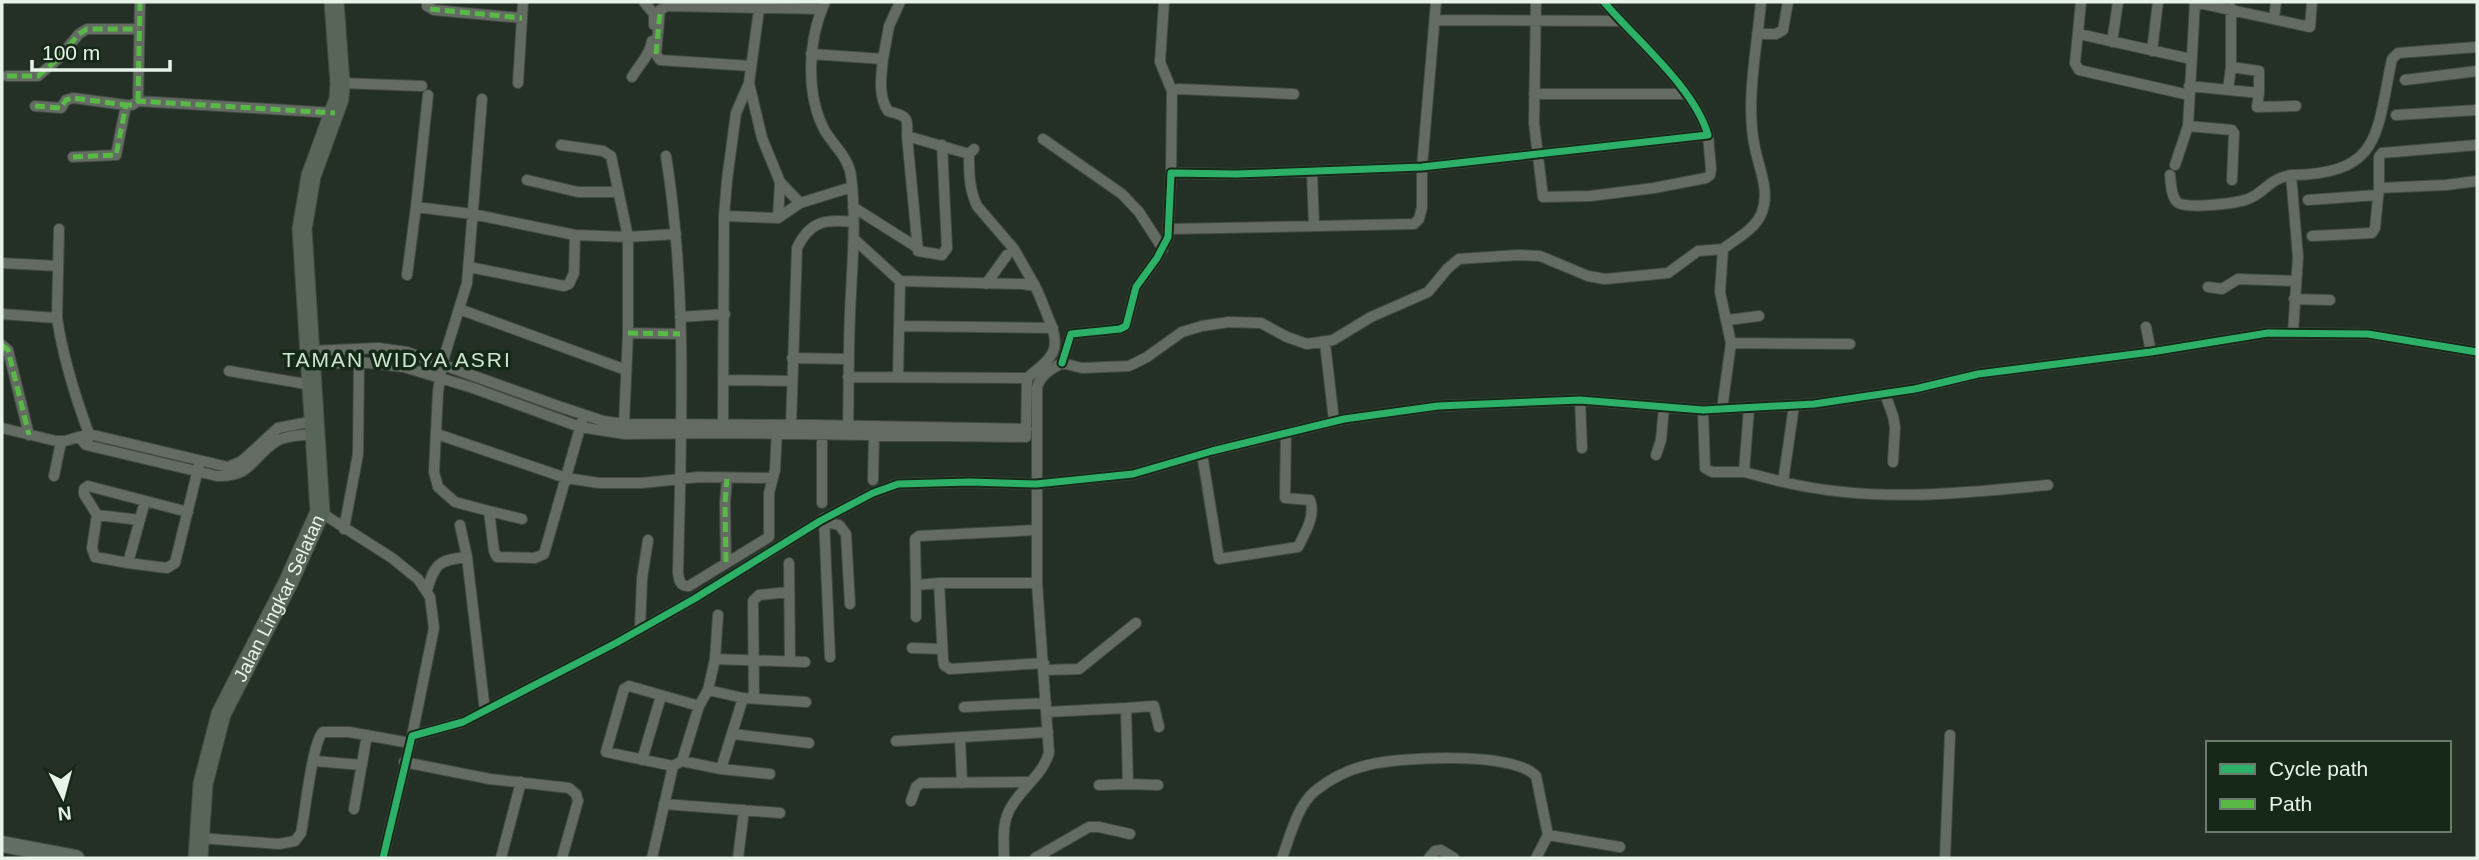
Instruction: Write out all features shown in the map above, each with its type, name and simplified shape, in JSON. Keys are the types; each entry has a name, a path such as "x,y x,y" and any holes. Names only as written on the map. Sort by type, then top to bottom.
{"highway":[{"name":"Jalan Lingkar Selatan","path":"198,852 203,784 221,714 292,575 320,512 302,229 311,176 335,113 340,83 334,2"}],"street":[{"path":"138,101 140,2"},
{"path":"427,2 427,6 434,10 522,18"},
{"path":"475,2 475,14"},
{"path":"518,83 523,2"},
{"path":"632,78 642,59 651,50 654,18 644,2"},
{"path":"900,2 889,26 881,92 888,111 903,114 906,118 918,248"},
{"path":"1004,858 1007,816 1047,759 1048,732 1037,583 1037,388 1043,376 1062,363 1071,334 1120,329 1126,326 1136,287 1163,249 1170,229 1172,91 1161,69 1159,57 1164,2"},
{"path":"1170,229 1414,224 1421,214 1436,2"},
{"path":"1536,2 1536,155 1543,197 1590,196 1706,178 1711,169 1708,135 1701,114 1687,94 1604,2"},
{"path":"1062,363 1082,368 1129,366 1147,357 1182,332 1229,322 1252,321 1307,344 1333,341 1371,317 1428,292 1459,259 1532,255 1549,258 1588,275 1605,279 1668,273 1698,251 1723,249 1757,222 1764,204 1763,176 1754,142 1752,96 1761,2"},
{"path":"1758,34 1776,34 1783,30 1788,2"},
{"path":"2081,2 2075,63 2079,70 2189,91 2228,90 2259,93"},
{"path":"2112,42 2118,2"},
{"path":"2152,51 2158,2"},
{"path":"2312,2 2309,27 2194,2 2188,126 2173,170 2172,190 2176,201 2181,205 2226,204 2248,199 2278,177 2320,174 2353,163 2365,154 2378,123 2392,60 2398,54 2477,47"},
{"path":"2274,18 2276,2"},
{"path":"723,429 724,216 736,113 749,83 759,4"},
{"path":"751,66 660,60 656,54 662,8 759,4 824,5 811,54 815,101 828,137 848,164 852,187 854,239 848,359 848,431"},
{"path":"2228,90 2231,67 2231,8"},
{"path":"1434,20 1620,21"},
{"path":"7,76 38,76 87,29 138,29"},
{"path":"2079,34 2191,59"},
{"path":"811,54 883,59"},
{"path":"2231,67 2259,71 2257,107 2296,106"},
{"path":"2405,79 2477,71"},
{"path":"340,83 425,90 416,207 407,275"},
{"path":"749,83 762,138 780,182 800,203"},
{"path":"1172,91 1178,89 1294,94"},
{"path":"1534,94 1687,94"},
{"path":"35,106 61,108 66,100 73,98 126,105 138,101 335,113"},
{"path":"482,99 467,283 440,377 434,472 438,487 455,502 522,519"},
{"path":"73,157 116,155 126,105"},
{"path":"2396,114 2477,110"},
{"path":"736,113 755,112"},
{"path":"2188,126 2232,130 2232,180"},
{"path":"1171,173 1236,174 1423,167 1708,135"},
{"path":"848,377 1027,378 1055,351 1053,328 1035,286 1014,249 973,198 968,177 971,151 907,136"},
{"path":"1043,139 1122,194 1139,212 1163,249"},
{"path":"561,145 611,156 628,237 625,424"},
{"path":"853,207 918,248 921,253 946,253 942,145"},
{"path":"2312,236 2372,233 2375,228 2379,157 2382,153 2477,145"},
{"path":"666,156 676,234 680,317 679,581 683,585 689,586 769,537 769,492 775,470 777,430"},
{"path":"1312,172 1314,225"},
{"path":"2291,175 2298,257 2293,332"},
{"path":"527,180 578,191 617,192"},
{"path":"2308,200 2477,181"},
{"path":"778,218 780,182"},
{"path":"724,216 778,218 800,203 852,187"},
{"path":"416,207 472,214 575,235 628,237 676,234"},
{"path":"791,425 797,248 805,234 824,221 853,222"},
{"path":"59,229 57,318 85,439"},
{"path":"469,267 564,286 571,282 574,273 575,235"},
{"path":"854,239 900,281 1035,286"},
{"path":"1722,409 1731,343 1720,292 1723,249"},
{"path":"986,284 1007,255"},
{"path":"2,263 58,267"},
{"path":"2208,288 2222,289 2238,279 2295,281"},
{"path":"898,377 900,281"},
{"path":"2294,299 2330,300"},
{"path":"459,309 625,370"},
{"path":"2,314 57,318"},
{"path":"680,317 725,314"},
{"path":"1728,320 1759,316"},
{"path":"899,326 1053,328"},
{"path":"2146,327 2151,352"},
{"path":"628,333 680,334"},
{"path":"198,852 295,841 301,833 318,738 323,732 331,730 411,740 463,722 694,599 873,493 898,484 1036,484 1133,474 1334,421 1388,411 1438,406 1580,400 1703,410 1794,406 1885,394 1978,374 2151,352 2268,333 2368,334 2477,352"},
{"path":"1325,343 1334,421"},
{"path":"1731,343 1850,344"},
{"path":"2,345 8,351 29,435"},
{"path":"310,350 378,348 407,352 584,415 625,424 680,429 777,430 822,435 848,431 1026,433"},
{"path":"310,350 359,362 397,365 440,377 580,427 625,434 680,429"},
{"path":"792,358 848,359"},
{"path":"344,529 358,454 359,362"},
{"path":"229,371 312,385"},
{"path":"1026,433 1027,378"},
{"path":"724,380 792,381"},
{"path":"1885,394 1894,416 1893,462"},
{"path":"1580,400 1582,448"},
{"path":"1783,482 1794,406"},
{"path":"1656,455 1661,440 1664,407"},
{"path":"1744,472 1749,408"},
{"path":"1703,410 1705,468 1712,472 1744,472 1821,491 1891,496 1938,496 2048,485"},
{"path":"489,511 497,557 540,557 547,548 584,415"},
{"path":"777,430 791,425 874,436 1026,433"},
{"path":"2,428 61,442 85,439 199,466 217,476 237,475 280,439 315,427"},
{"path":"1202,454 1219,559 1298,547 1309,523 1312,507 1310,500 1284,498 1286,433"},
{"path":"438,434 566,478 620,483 679,478 772,478"},
{"path":"822,435 822,503"},
{"path":"873,480 874,436"},
{"path":"54,476 61,442"},
{"path":"188,512 88,486 84,489 84,494 97,514 92,548 94,555 98,558 167,568 173,565 188,512 199,466"},
{"path":"726,562 727,479"},
{"path":"128,563 145,501"},
{"path":"320,512 392,558 418,579 427,590 433,605 434,628 383,858"},
{"path":"97,514 140,520"},
{"path":"825,520 839,525 846,534 850,604"},
{"path":"825,520 830,657"},
{"path":"460,525 467,557 485,711"},
{"path":"916,617 914,546 915,539 919,536 1036,530"},
{"path":"640,629 642,579 648,540"},
{"path":"427,590 439,563 445,559 467,557"},
{"path":"789,563 790,661"},
{"path":"939,583 944,665 950,668 1044,666 1079,669 1136,623"},
{"path":"916,585 1037,583"},
{"path":"721,769 748,698 754,659 753,601 759,595 789,593"},
{"path":"652,858 663,804 699,706 708,690 715,659 718,615"},
{"path":"912,648 942,649"},
{"path":"715,659 805,662"},
{"path":"699,706 626,687 606,751 642,760 771,774"},
{"path":"708,690 748,698 806,702"},
{"path":"642,760 661,696"},
{"path":"964,707 1154,706 1159,727"},
{"path":"1126,708 1128,784"},
{"path":"896,741 1048,732"},
{"path":"733,734 809,743"},
{"path":"354,809 367,735"},
{"path":"1945,858 1950,735"},
{"path":"960,738 962,783"},
{"path":"1282,858 1302,808 1312,793 1327,782 1368,765 1407,760 1484,759 1530,769 1536,776 1548,835 1536,858"},
{"path":"314,761 362,765"},
{"path":"404,762 450,772 569,788 578,797 562,858"},
{"path":"501,858 521,782"},
{"path":"911,801 916,787 921,783 1029,782"},
{"path":"1100,785 1158,785"},
{"path":"663,804 780,813"},
{"path":"738,858 744,810"},
{"path":"1035,858 1089,827 1130,834"},
{"path":"1548,835 1620,847"},
{"path":"2,844 76,858"},
{"path":"1429,858 1435,851 1441,850 1454,858"}],"marked path":[{"path":"138,101 140,2"},
{"path":"430,9 522,18"},
{"path":"656,54 660,12"},
{"path":"7,76 38,76 87,29 138,29"},
{"path":"35,106 61,108 66,100 73,98 126,105"},
{"path":"73,157 116,155 126,105 138,101 335,113"},
{"path":"628,333 680,334"},
{"path":"2,345 8,350 29,435"},
{"path":"726,562 727,479"}],"cycle path":[{"path":"1062,363 1071,334 1120,329 1126,326 1136,287 1168,237 1171,173 1236,174 1422,167 1708,135 1701,117 1678,82 1604,2"},
{"path":"383,858 412,736 463,722 616,643 694,599 820,521 873,493 898,484 1036,484 1133,474 1212,451 1344,419 1438,406 1580,400 1703,410 1814,404 1915,389 1978,374 2151,352 2268,333 2368,334 2477,352"}],"district":[{"name":"TAMAN WIDYA ASRI","path":"397,359"}]}
